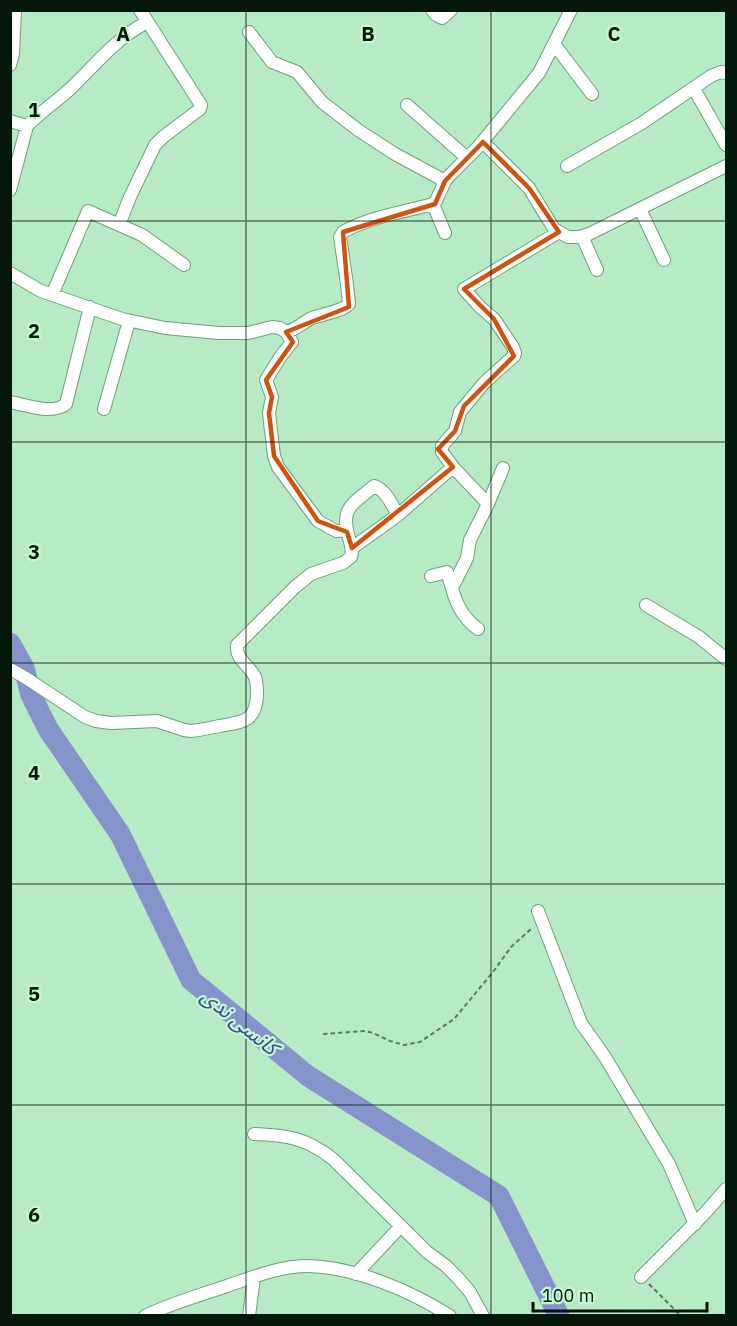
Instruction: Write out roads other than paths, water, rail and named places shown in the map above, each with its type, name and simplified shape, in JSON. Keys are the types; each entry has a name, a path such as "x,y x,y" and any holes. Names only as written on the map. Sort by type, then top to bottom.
{"street":[{"path":"10,66 14,54 15,10"},
{"path":"432,10 442,18 451,10"},
{"path":"286,332 314,318 345,308 349,304 340,237 343,232 365,223 433,204 445,181 483,142 539,73 571,10"},
{"path":"10,190 27,126 69,90 143,14 201,105 200,109 162,137 155,145 119,225"},
{"path":"249,32 272,62 297,72 322,102 358,130 395,154 445,181"},
{"path":"555,44 592,94"},
{"path":"567,166 642,123 711,76 721,72 726,73"},
{"path":"694,89 726,145"},
{"path":"407,105 467,158"},
{"path":"10,121 27,126"},
{"path":"483,142 529,188 554,229 568,237 582,236 726,166"},
{"path":"433,204 445,233"},
{"path":"640,209 664,260"},
{"path":"52,295 88,211 142,235 184,265"},
{"path":"488,504 453,467 442,452 442,446 454,431 460,412 484,382 515,353 494,319 480,308 464,289 559,232"},
{"path":"582,236 597,270"},
{"path":"10,273 29,285 52,295 129,321 165,328 219,333 248,333 272,327 286,332 292,342 280,356 266,380 272,397 269,413 274,456 278,467 318,521 336,531 347,530"},
{"path":"10,402 49,410 63,407 66,404 90,308"},
{"path":"104,409 129,321"},
{"path":"352,548 398,515 453,467"},
{"path":"453,588 467,558 470,540 488,504 502,468"},
{"path":"10,669 85,717 96,721 111,723 157,721 191,731 236,724 253,715 257,688 254,675 237,655 237,645 295,587 314,572 348,560 352,548 345,516 348,510 374,486 383,492 398,515"},
{"path":"431,576 447,572 460,608 466,619 477,629"},
{"path":"646,605 699,637 726,659"},
{"path":"540,916 581,1023 605,1057 669,1164 695,1224"},
{"path":"254,1134 274,1134 295,1138 319,1148 333,1159 427,1252 458,1278 471,1292 483,1316"},
{"path":"641,1276 695,1224 726,1189"},
{"path":"356,1274 401,1226"},
{"path":"145,1316 165,1306 254,1276 308,1266 356,1274 411,1293 450,1316"},
{"path":"249,1316 254,1276"}],"waterway":[{"name":"کانسی ندی","path":"10,643 24,668 31,695 48,729 120,834 191,980 308,1076 499,1196 559,1316"}]}
